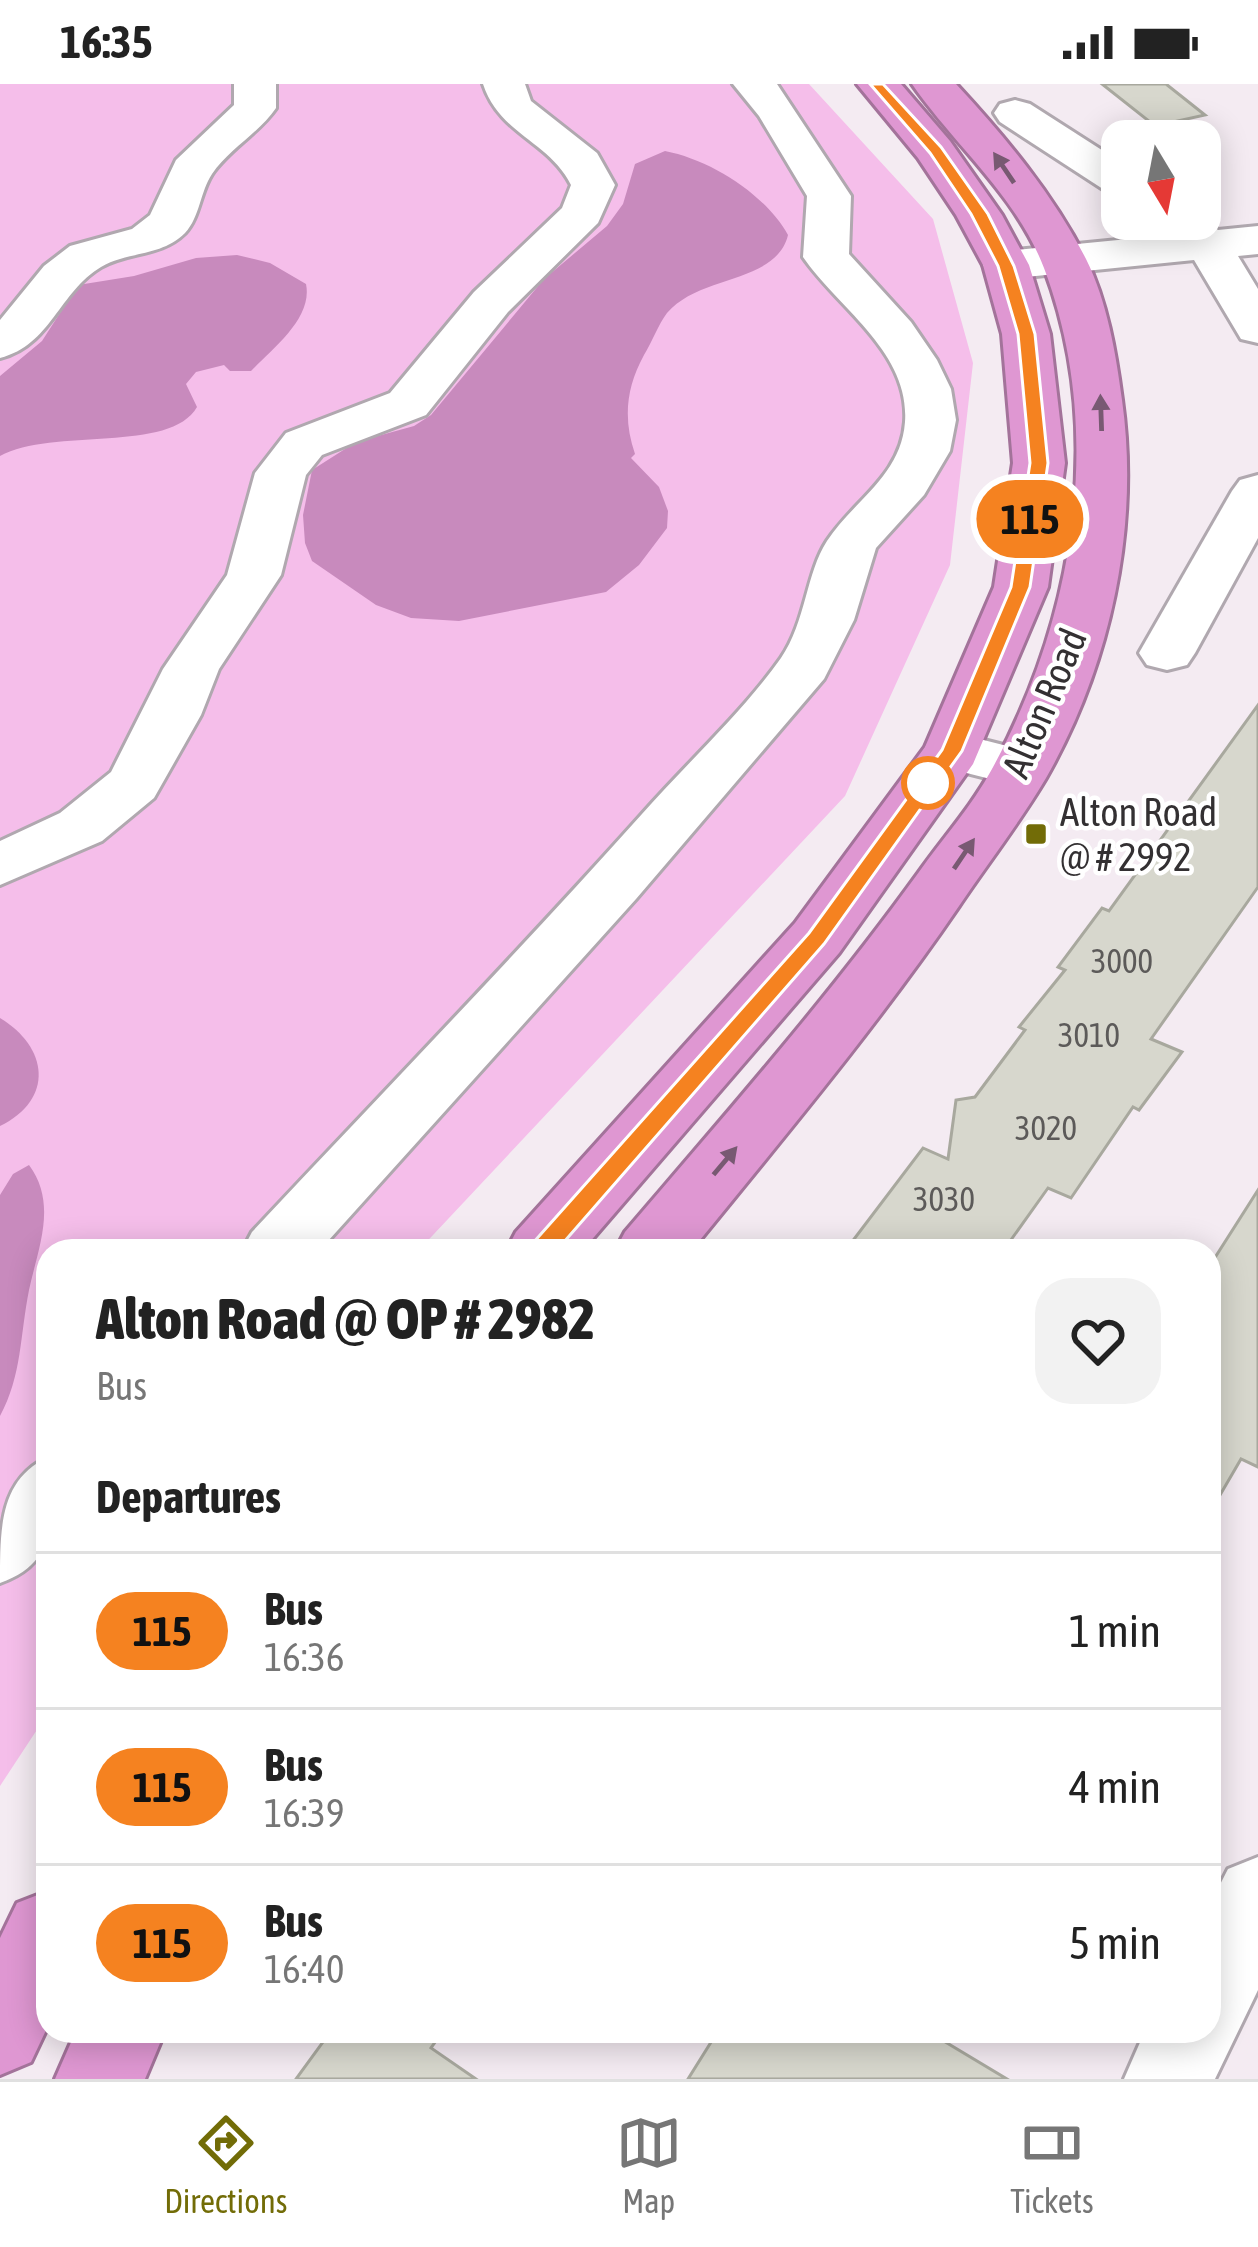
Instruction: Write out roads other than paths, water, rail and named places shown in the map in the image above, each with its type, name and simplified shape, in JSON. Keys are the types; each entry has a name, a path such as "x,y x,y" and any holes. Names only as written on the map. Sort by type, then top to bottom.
{"highway":[{"name":"Alton Road","path":"552,1239 817,938 952,751 1021,587 1039,463 1027,334 1006,266 980,214 935,150 878,84"},
{"name":"Alton Road","path":"660,1239 885,969 1022,768 1086,603 1103,495 1101,395 1065,262 987,142 933,84"},
{"path":"0,2031 36,1957"},
{"path":"100,2079 116,2043"}],"street":[{"path":"0,343 26,324 61,276 86,256 148,239 170,222 192,170 255,108 255,84"},
{"path":"0,865 81,827 133,784 172,715 191,669 254,575 281,473 304,444 408,404 491,302 582,213 593,185 581,162 512,107 504,84"},
{"path":"288,1239 599,900 804,667 823,633 849,548 909,481 927,443 932,400 915,362 880,310 826,257 829,196 778,110 754,84"},
{"path":"1015,113 1101,168"},
{"path":"1221,236 1258,241"},
{"path":"1006,266 1065,262 1159,240"},
{"path":"1198,240 1258,329"},
{"path":"1167,653 1258,491"},
{"path":"952,751 1022,768"},
{"path":"0,1550 36,1504"},
{"path":"1221,1973 1258,1898"},
{"path":"1169,2079 1186,2043"}],"place":[{"name":"Alton Road @ # 2992","path":"1036,834"}]}
